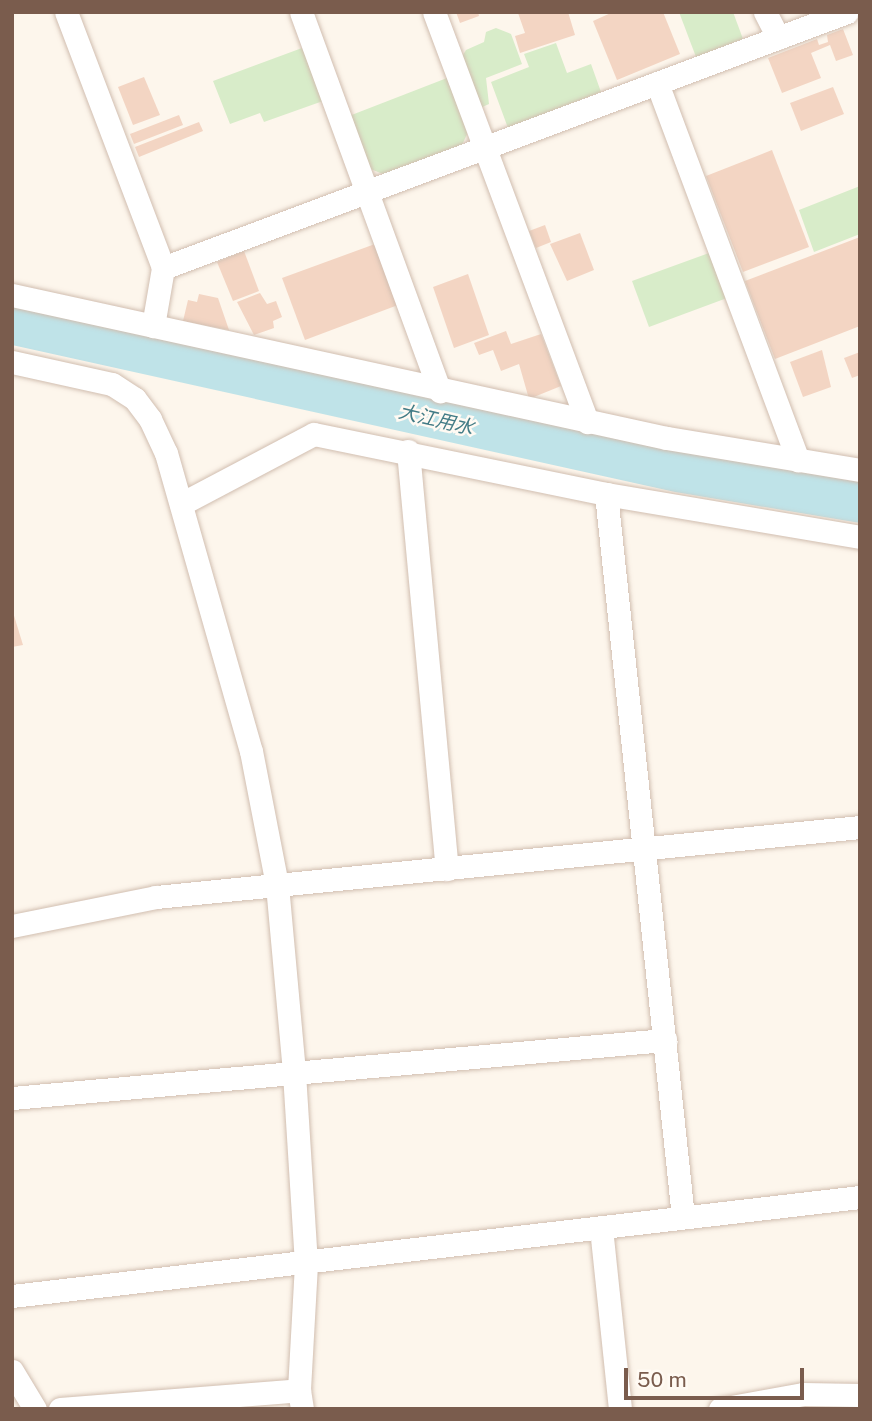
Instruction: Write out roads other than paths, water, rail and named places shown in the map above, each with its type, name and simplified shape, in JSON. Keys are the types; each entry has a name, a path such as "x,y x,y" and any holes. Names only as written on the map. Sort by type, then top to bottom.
{"street":[{"path":"66,12 163,268 153,326"},
{"path":"300,12 440,391"},
{"path":"434,12 587,422"},
{"path":"765,12 778,38"},
{"path":"163,268 847,12"},
{"path":"657,83 797,460"},
{"path":"12,295 587,422 860,470"},
{"path":"12,362 112,384 135,399 166,453 251,751 277,886 294,1073 306,1264 301,1399 60,1409"},
{"path":"181,504 314,433 606,494 860,537"},
{"path":"408,451 447,869"},
{"path":"606,494 648,849 683,1217"},
{"path":"12,926 156,897 860,827"},
{"path":"12,1098 665,1041"},
{"path":"12,1296 306,1264 860,1197"},
{"path":"601,1228 620,1409"},
{"path":"12,1371 35,1409"},
{"path":"720,1409 803,1394 860,1395"}],"water":[{"name":"大江用水","path":"12,306 664,449 860,482 860,523 675,492 12,345"}]}
